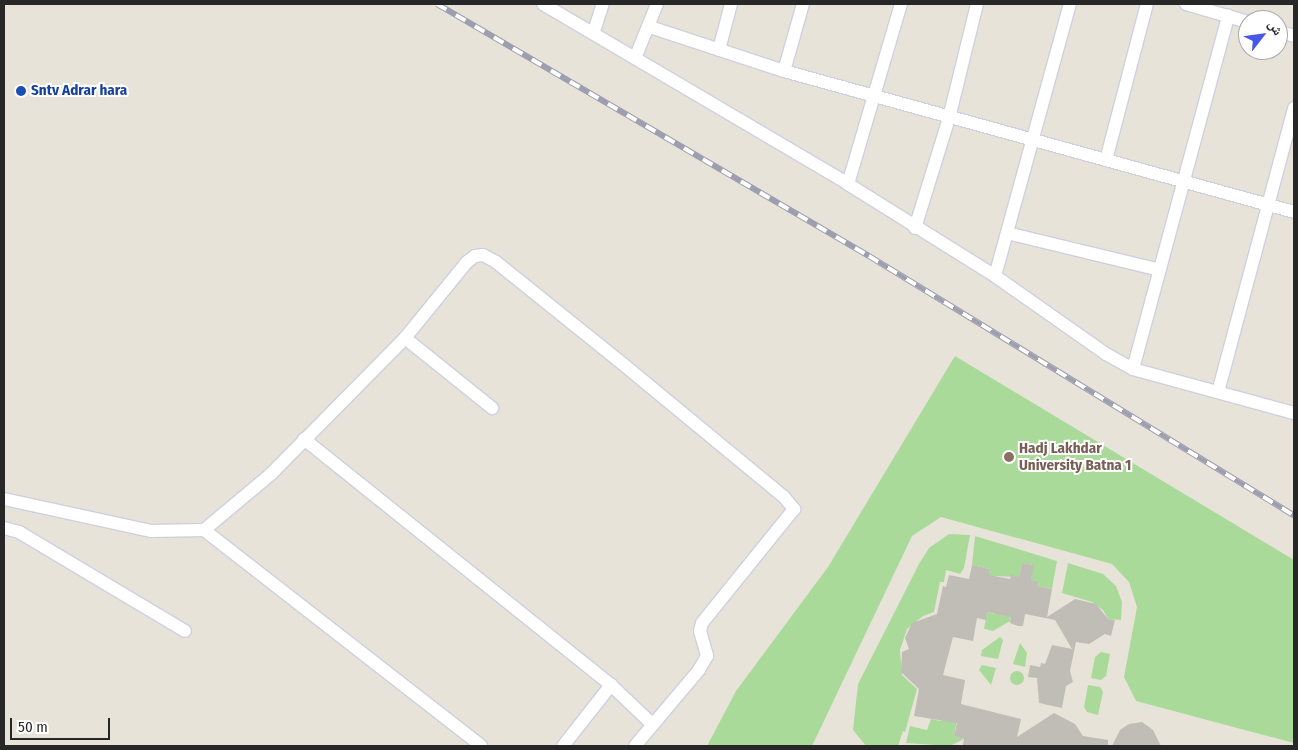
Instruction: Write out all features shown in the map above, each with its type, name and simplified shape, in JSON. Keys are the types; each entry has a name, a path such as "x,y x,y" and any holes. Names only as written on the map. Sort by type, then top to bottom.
{"street":[{"path":"543,4 636,56 848,184 915,228 995,276 1106,354 1133,369 1294,412"},
{"path":"594,32 603,4"},
{"path":"636,56 650,27 657,4"},
{"path":"719,50 731,4"},
{"path":"784,71 803,4"},
{"path":"848,184 901,4"},
{"path":"915,228 949,118 977,4"},
{"path":"995,276 1070,4"},
{"path":"1106,160 1147,4"},
{"path":"1186,4 1238,19"},
{"path":"1133,369 1228,16"},
{"path":"650,27 784,71 1294,212"},
{"path":"1218,392 1294,108"},
{"path":"1007,233 1160,270"},
{"path":"4,499 151,531 204,530 271,474 405,338 467,262 475,256 483,255 504,268 791,503 793,515 702,623 700,630 707,656 700,670 635,746"},
{"path":"405,338 492,408"},
{"path":"304,440 611,685 652,724"},
{"path":"4,528 19,532 185,631"},
{"path":"204,530 481,746"},
{"path":"562,746 611,685"}],"green space":[{"path":"955,356 1294,560 1294,743 1136,701 1124,677 1137,607 1129,582 1112,564 941,517 912,536 812,746 707,746 736,691 828,567"},
{"path":"949,534 970,535 964,568 960,574 946,570 944,582 940,582 934,612 923,616 907,629 900,650 902,675 917,689 905,732 903,731 898,746 866,746 853,730 858,684 919,564 929,548"},
{"path":"975,536 1057,561 1052,589 1037,586 1038,581 1031,580 1033,565 1022,563 1019,577 995,576 994,581 988,579 990,569 972,565"},
{"path":"1068,563 1103,574 1116,586 1122,602 1121,620 1108,619 1103,610 1092,602 1062,593"},
{"path":"996,608 1012,611 1010,621 993,631 984,629 987,612 994,614"},
{"path":"1000,637 1003,640 998,659 981,656 982,650"},
{"path":"1020,643 1027,653 1025,667 1013,664"},
{"path":"1101,652 1110,654 1106,676 1101,680 1091,678 1095,657"},
{"path":"982,665 996,668 991,685 979,670"},
{"path":"1017,671 1022,673 1024,678 1022,683 1017,685 1012,683 1010,678 1012,673"},
{"path":"1088,685 1100,687 1103,692 1098,715 1087,712 1084,707"},
{"path":"944,711 958,715 954,736 964,739 950,746 906,743 910,726 927,730 931,719 941,721"}],"building":[{"path":"1022,563 1034,565 1031,580 1038,581 1037,586 1052,589 1047,617 1075,599 1096,604 1108,619 1115,620 1111,636 1105,634 1089,644 1076,642 1070,671 1073,682 1066,686 1062,708 1039,703 1037,678 1028,677 1030,665 1040,667 1041,663 1045,664 1052,645 1072,649 1055,620 1025,614 1023,626 1018,626 1010,623 1011,617 987,612 986,620 977,618 973,641 953,637 943,675 965,680 961,704 1021,719 1017,737 1054,713 1075,724 1083,736 1108,740 1108,746 969,746 963,745 964,739 954,736 957,723 914,716 919,689 901,672 902,652 909,649 905,638 912,623 937,614 943,586 946,587 949,575 969,579 972,565 990,569 989,575 1010,579 1011,575 1019,577"},
{"path":"1142,722 1153,730 1161,746 1112,746 1120,730 1129,724"}],"railway":[{"path":"437,4 869,256 1294,515"}],"place":[{"name":"Sntv Adrar hara","path":"21,91"},
{"name":"Hadj Lakhdar University Batna 1","path":"1009,457"}]}
